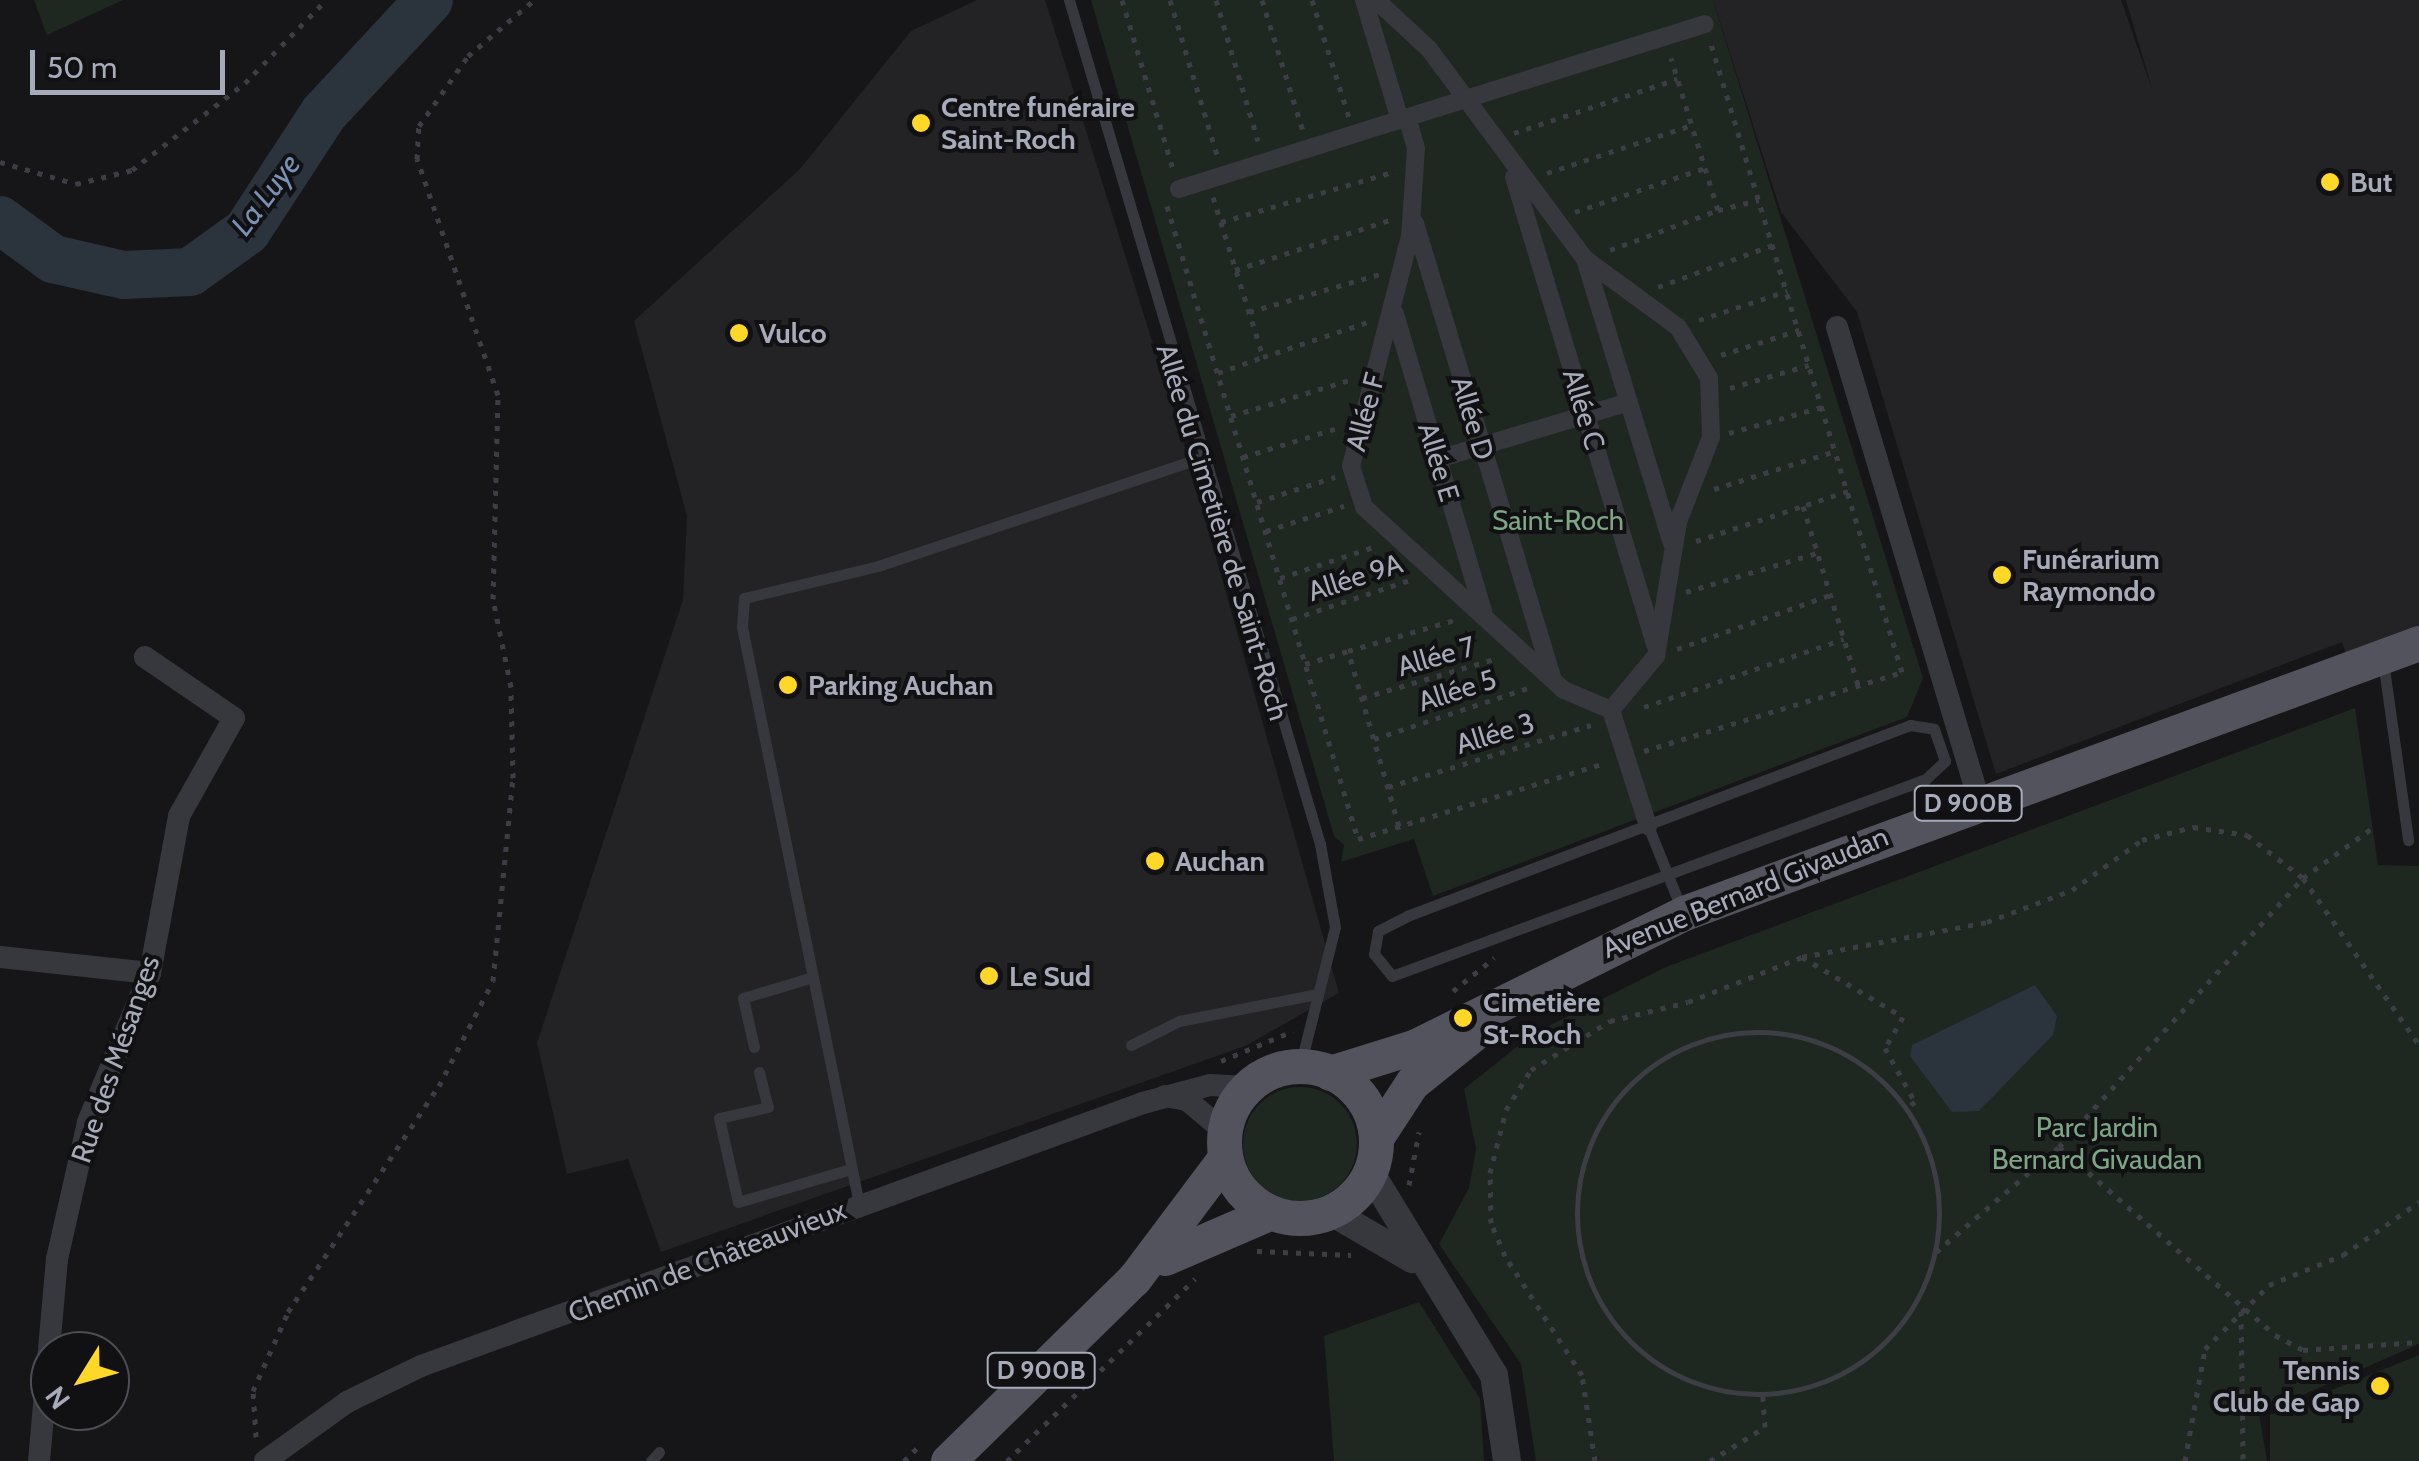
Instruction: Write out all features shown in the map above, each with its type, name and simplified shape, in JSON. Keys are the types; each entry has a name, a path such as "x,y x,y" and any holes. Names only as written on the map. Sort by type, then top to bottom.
{"main road":[{"name":"Avenue Bernard Givaudan","path":"1528,988 1684,912 1979,799 2419,643"},
{"name":"D 900B","path":"1315,1069 1416,1046 1528,988"},
{"name":"D 900B","path":"1373,1155 1412,1083 1528,988"},
{"path":"1315,1069 1362,1099 1373,1155 1332,1212 1269,1213 1240,1190 1224,1144 1246,1088 1315,1069"},
{"name":"D 900B","path":"948,1461 1134,1279 1224,1144"},
{"name":"D 900B","path":"1134,1279 1218,1228 1269,1213"}],"street":[{"name":"Allée F","path":"1364,0 1404,119 1415,166 1412,213 1395,313 1359,422 1353,471 1362,500 1392,540 1430,574 1483,611 1520,652 1553,680 1612,714"},
{"path":"1376,0 1429,48 1517,174 1585,259 1678,327 1701,361 1712,394 1712,437 1688,497 1674,548 1656,653 1612,714 1648,826"},
{"path":"1179,189 1404,119 1461,95 1705,24"},
{"name":"Allée C","path":"1517,174 1656,653"},
{"name":"Allée D","path":"1412,213 1553,680"},
{"path":"1585,259 1674,548"},
{"name":"Allée E","path":"1395,313 1483,611"},
{"path":"1836,326 1950,739 1979,799"},
{"path":"1438,459 1629,402"},
{"name":"Rue des Mésanges","path":"39,1461 57,1259 88,1122 150,973 180,816 234,718 145,657"},
{"path":"0,956 150,973"},
{"name":"Chemin de Châteauvieux","path":"261,1453 348,1402 421,1366 1165,1096 1246,1088"},
{"path":"1165,1096 1186,1100 1224,1144"},
{"path":"1373,1155 1389,1231"},
{"path":"1332,1212 1389,1231 1418,1263 1494,1375 1507,1461"}],"lane":[{"name":"Allée du Cimetière de Saint-Roch","path":"1069,0 1198,459 1320,844 1335,927 1316,994 1315,1069"},
{"path":"859,1204 812,977 744,598 878,566 1198,459"},
{"path":"2381,656 2408,840"},
{"path":"1910,725 1934,728 1950,739 1945,761 1926,779 1668,878 1392,976 1374,954 1378,931 1407,916 1910,725"},
{"path":"1648,826 1684,912"},
{"path":"754,1048 743,998 812,977"},
{"path":"1131,1046 1178,1021 1316,994"},
{"path":"759,1072 768,1107 719,1118 738,1202 851,1169"}],"path":[{"path":"0,162 76,184 132,170 245,83 326,0"},
{"path":"261,1453 254,1391 288,1312 440,1086 493,981 514,778 511,687 493,598 498,395 417,158 419,126 468,56 534,0"},
{"path":"1122,0 1179,189 1167,205 1358,838 1902,672 1705,24"},
{"path":"1170,0 1215,178 1221,222 1262,358"},
{"path":"1216,0 1264,162"},
{"path":"1262,0 1309,148"},
{"path":"1312,0 1354,134"},
{"path":"1664,36 1718,210"},
{"path":"1493,140 1677,79"},
{"path":"976,109 994,104"},
{"path":"1517,174 1692,125"},
{"path":"1221,222 1415,166"},
{"path":"1554,220 1705,168"},
{"path":"1585,259 1718,210 1759,200"},
{"path":"1235,270 1412,213"},
{"path":"1636,295 1773,246"},
{"path":"1248,312 1404,266"},
{"path":"1678,327 1787,291"},
{"path":"1218,373 1395,313"},
{"path":"1701,361 1799,330"},
{"path":"1712,394 1809,365"},
{"path":"1231,416 1375,372"},
{"path":"1712,437 1822,406"},
{"path":"1244,457 1359,422"},
{"path":"1688,497 1836,451"},
{"path":"1257,502 1353,471"},
{"path":"1674,548 1848,491"},
{"path":"1266,531 1362,500"},
{"path":"1803,506 1858,685"},
{"path":"1280,578 1392,540"},
{"path":"1665,598 1817,553"},
{"name":"Allée 9A","path":"1292,619 1430,574"},
{"path":"1656,653 1830,595"},
{"path":"1306,664 1483,611"},
{"name":"Allée 3","path":"1388,786 1844,639"},
{"path":"1348,651 1399,826"},
{"name":"Allée 7","path":"1362,698 1520,652"},
{"name":"Allée 5","path":"1374,739 1553,680"},
{"path":"1595,1461 1582,1374 1519,1283 1492,1223 1490,1173 1506,1110 1531,1070 1610,1021 1688,1002 1802,957 1987,922 2072,890 2142,840 2193,826 2247,835 2304,878 2419,1045"},
{"path":"1936,1252 2059,1147 2304,878 2372,828"},
{"path":"1444,998 1485,970 1496,938"},
{"path":"1802,957 1903,1017 1884,1048 1914,1102 1906,1108"},
{"path":"1752,1032 1822,1042 1869,1069 1906,1108 1930,1152 1936,1252 1914,1308 1874,1354 1822,1384 1763,1396 1710,1389 1661,1368 1601,1302 1577,1236 1578,1182 1594,1131 1625,1087 1667,1054 1752,1032"},
{"path":"1243,1252 1357,1255 1389,1231 1408,1212 1423,1117"},
{"path":"2059,1147 2242,1311 2304,1350 2419,1342"},
{"path":"2185,1461 2205,1349 2269,1285 2395,1225 2419,1202"},
{"path":"1006,1461 1205,1272"},
{"path":"2242,1311 2243,1461"},
{"path":"1710,1461 1765,1427 1763,1396"}],"shaded area":[{"path":"977,0 1045,0 1180,430 1339,993 1245,1046 661,1252 628,1159 567,1174 537,1043 683,600 687,516 634,321 800,169 911,31"},
{"path":"1713,0 2121,0 2153,92 2126,0 2419,0 2419,634 2348,659 2342,642 1996,774 1857,312 1781,212"},
{"path":"2035,985 2057,1016 2053,1035 1979,1111 1952,1112 1910,1056 1912,1045"}],"green space":[{"path":"34,0 123,0 47,35"},
{"name":"Saint-Roch","path":"1091,0 1713,0 1923,678 1907,717 1433,896 1414,839 1341,862 1344,845 1334,836"},
{"name":"Parc Jardin Bernard Givaudan","path":"2355,708 2378,865 2419,866 2419,1344 2259,1414 2267,1461 1536,1461 1521,1364 1439,1244 1469,1188 1476,1149 1464,1089 1533,1034 1666,967"},
{"path":"1300,1087 1322,1092 1340,1104 1352,1122 1357,1144 1352,1166 1340,1184 1322,1196 1300,1201 1278,1196 1260,1184 1248,1166 1243,1144 1248,1122 1260,1104 1278,1092"},
{"path":"1419,1302 1480,1399 1484,1461 1334,1461 1324,1336"},
{"name":"Tennis Club de Gap","path":"2419,1355 2419,1461 2270,1461 2270,1415"}],"waterway":[{"name":"La Luye","path":"0,220 53,259 124,275 190,272 247,231 324,113 429,0"}],"place":[{"name":"Centre funéraire Saint-Roch","path":"921,123"},
{"name":"But","path":"2330,182"},
{"name":"Vulco","path":"739,333"},
{"name":"Funérarium Raymondo","path":"2002,575"},
{"name":"Parking Auchan","path":"788,685"},
{"name":"Auchan","path":"1155,861"},
{"name":"Le Sud","path":"989,976"},
{"name":"Cimetière St-Roch","path":"1463,1018"},
{"name":"Tennis Club de Gap","path":"2380,1386"}]}
